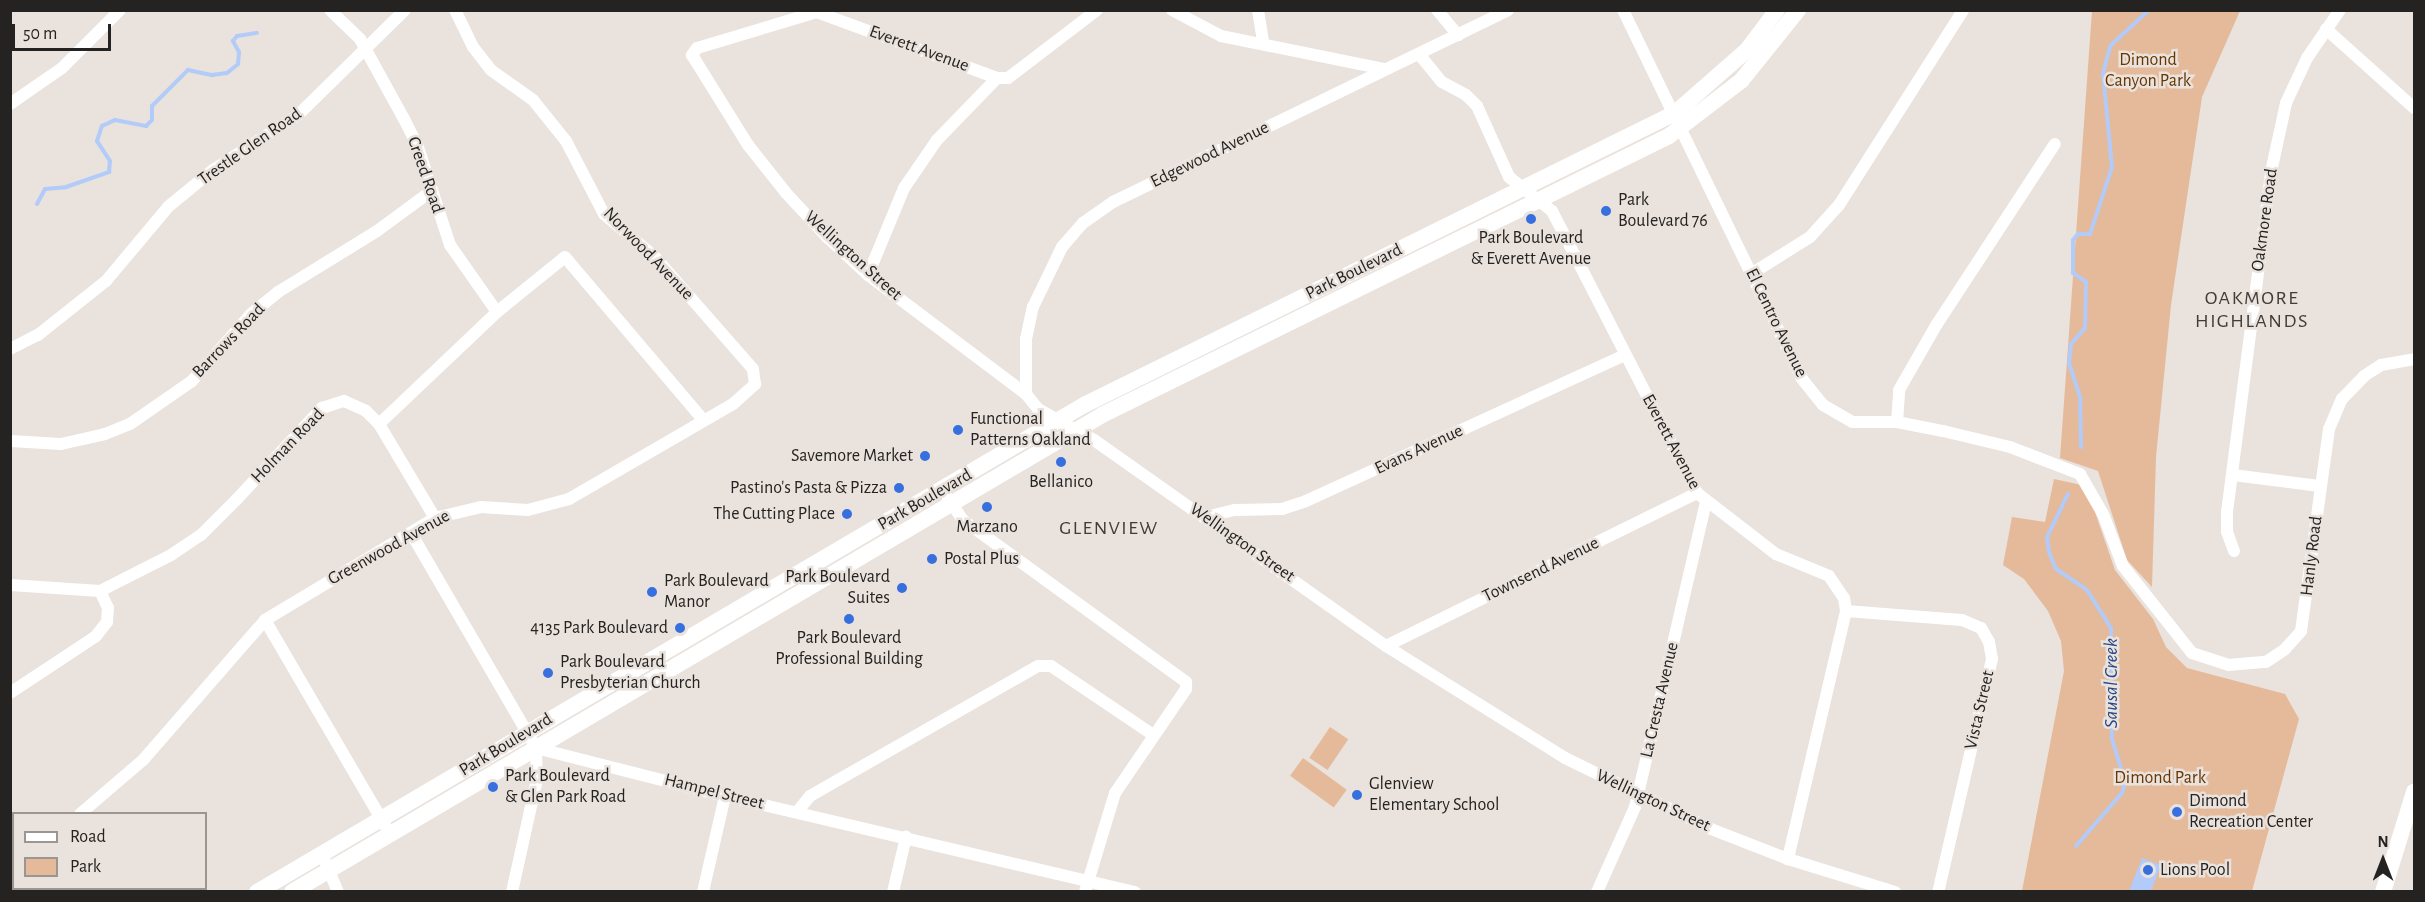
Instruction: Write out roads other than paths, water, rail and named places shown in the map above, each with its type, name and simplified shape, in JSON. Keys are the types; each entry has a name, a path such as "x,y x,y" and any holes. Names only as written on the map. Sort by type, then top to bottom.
{"main road":[{"name":"Park Boulevard","path":"292,891 536,748 947,497 1058,421 1168,362 1524,190 1679,121 1747,50 1777,10"},
{"name":"Park Boulevard","path":"257,891 527,733 947,497 1076,430 1539,201 1679,121 1741,81 1798,10"},
{"path":"2383,891 2415,792"}],"street":[{"path":"10,104 62,68 120,10"},
{"name":"Creed Road","path":"330,10 360,39 417,144 430,192 450,245 497,312"},
{"name":"Trestle Glen Road","path":"10,350 38,335 106,281 169,206 213,170 298,115 366,52 405,10"},
{"name":"Norwood Avenue","path":"455,10 473,47 491,69 533,100 566,141 604,214 655,257 753,369 755,384"},
{"path":"868,275 904,188 937,140 997,78 1008,78 1078,15 1097,10"},
{"path":"1172,10 1221,36 1385,69"},
{"path":"1258,10 1263,43"},
{"path":"1437,10 1458,35"},
{"name":"Edgewood Avenue","path":"1026,394 1026,339 1033,307 1062,247 1083,223 1113,202 1508,10"},
{"name":"El Centro Avenue","path":"1623,10 1679,121 1802,379 1823,405 1853,422 1897,422 2010,447 2080,474 2103,514 2123,566 2161,616"},
{"path":"1751,274 1810,237 1833,213 1964,10"},
{"name":"Oakmore Road","path":"2234,551 2227,532 2271,172 2286,103 2307,58 2340,10"},
{"name":"Everett Avenue","path":"692,55 697,48 817,12 997,78"},
{"path":"2326,29 2415,108"},
{"name":"Everett Avenue","path":"1419,54 1442,82 1466,95 1477,106 1509,177 1552,211 1625,356 1701,498 1776,554 1829,576 1844,598 1846,611"},
{"name":"Wellington Street","path":"692,55 748,145 786,193 868,275 1026,394 1038,409 1076,430 1206,517 1386,646 1492,716 1638,795 1788,859 1895,891"},
{"path":"1897,422 1899,390 1937,324 2055,144"},
{"name":"Barrows Road","path":"10,441 61,444 105,434 130,424 192,381 252,314 278,292 377,231 430,192"},
{"path":"435,518 379,424 497,312 565,257 703,420"},
{"name":"Evans Avenue","path":"1206,517 1235,510 1282,508 1306,501 1625,356"},
{"name":"Hanly Road","path":"2161,616 2192,653 2228,665 2266,662 2285,649 2301,631 2318,529 2319,486 2329,429 2342,399 2364,375 2381,365 2415,359"},
{"name":"Greenwood Avenue","path":"81,812 143,760 265,620 435,518 481,507 528,510 569,499 750,393 755,384"},
{"name":"Holman Road","path":"100,591 171,555 201,534 322,408 344,401 366,411 379,424"},
{"path":"2233,474 2319,486"},
{"path":"947,497 963,520 1174,671 1186,682 1186,689 1152,734 1115,793 1086,886"},
{"name":"Townsend Avenue","path":"1386,646 1701,498"},
{"name":"La Cresta Avenue","path":"1597,891 1638,795 1701,498"},
{"path":"411,532 536,748 537,779 512,891"},
{"path":"10,585 100,591 108,608 107,622 96,636 10,693"},
{"path":"1788,859 1846,611"},
{"name":"Vista Street","path":"1846,611 1962,620 1981,628 1989,642 1992,659 1938,891"},
{"path":"265,620 390,834"},
{"path":"797,812 810,796 1038,666 1051,666 1152,734"},
{"name":"Hampel Street","path":"536,748 725,796 906,837 1086,886 1135,891"},
{"path":"703,891 725,796"},
{"path":"893,891 906,837"},
{"path":"322,854 338,891"}],"water":[{"path":"2142,858 2161,865 2151,891 2129,891"}],"waterway":[{"name":"Sausal Creek","path":"2081,447 2080,397 2069,364 2071,344 2085,328 2086,282 2073,273 2073,240 2078,234 2090,234 2112,167 2103,73 2110,46 2149,10"},
{"path":"37,204 45,189 66,187 109,172 110,161 97,141 102,126 115,120 146,126 152,120 152,106 188,70 212,75 227,73 238,64 239,52 233,41 237,36 257,33"},
{"name":"Sausal Creek","path":"2068,494 2047,537 2049,552 2056,569 2087,590 2111,628 2112,739 2125,782 2122,793 2076,846"}],"place":[{"name":"Park Boulevard 76","path":"1606,211"},
{"name":"Park Boulevard & Everett Avenue","path":"1531,219"},
{"name":"Functional Patterns Oakland","path":"958,430"},
{"name":"Savemore Market","path":"925,456"},
{"name":"Bellanico","path":"1061,462"},
{"name":"Pastino's Pasta & Pizza","path":"899,488"},
{"name":"Marzano","path":"987,507"},
{"name":"The Cutting Place","path":"847,514"},
{"name":"Postal Plus","path":"932,559"},
{"name":"Park Boulevard Suites","path":"902,588"},
{"name":"Park Boulevard Manor","path":"652,592"},
{"name":"Park Boulevard Professional Building","path":"849,619"},
{"name":"4135 Park Boulevard","path":"680,628"},
{"name":"Park Boulevard Presbyterian Church","path":"548,673"},
{"name":"Park Boulevard & Glen Park Road","path":"493,787"},
{"name":"Glenview Elementary School","path":"1357,795"},
{"name":"Dimond Recreation Center","path":"2177,812"},
{"name":"Lions Pool","path":"2148,870"}],"district":[{"name":"OAKMORE HIGHLANDS","path":"2252,310"},
{"name":"GLENVIEW","path":"1109,528"}],"park label":[{"name":"Dimond Canyon Park","path":"2148,71"},
{"name":"Dimond Park","path":"2160,778"}]}
